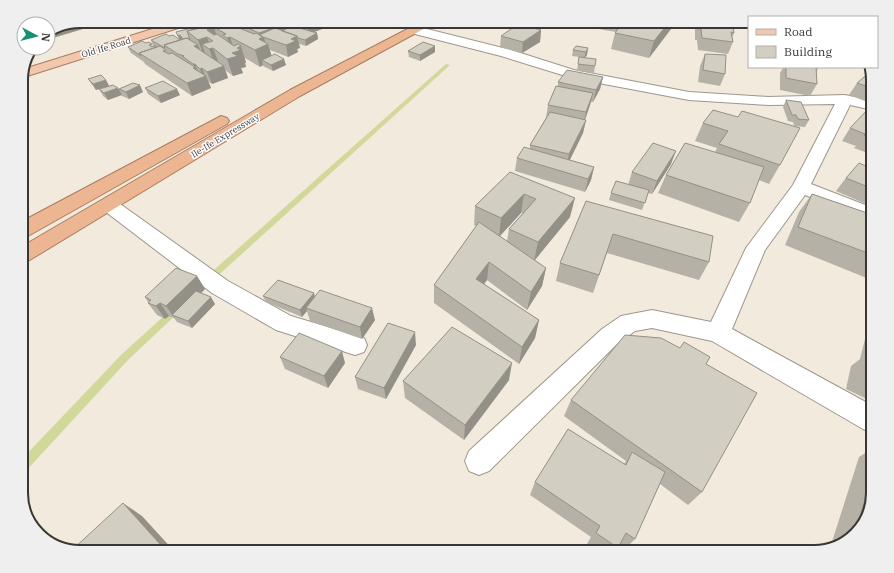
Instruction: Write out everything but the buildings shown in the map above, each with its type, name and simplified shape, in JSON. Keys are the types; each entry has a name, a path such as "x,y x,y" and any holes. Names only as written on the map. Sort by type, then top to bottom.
{"highway":[{"name":"Ile-Ife Expressway","path":"28,227 406,28"},
{"name":"Ile-Ife Expressway","path":"28,252 110,206 295,93 407,28"}],"main road":[{"name":"Old Ife Road","path":"31,62 142,28"},
{"name":"Old Ife Road","path":"29,72 168,28"}],"street":[{"path":"417,28 506,53 572,74 689,96 786,100 845,99 866,104"},
{"path":"786,84 786,100"},
{"path":"718,333 756,248 801,187 845,99"},
{"path":"801,187 866,212"},
{"path":"110,206 220,287 284,324 355,345"},
{"path":"479,461 610,336 629,323 652,319 718,333 866,416"}],"waterway":[{"path":"209,279 448,65"},
{"path":"28,461 125,357 177,309"}]}
